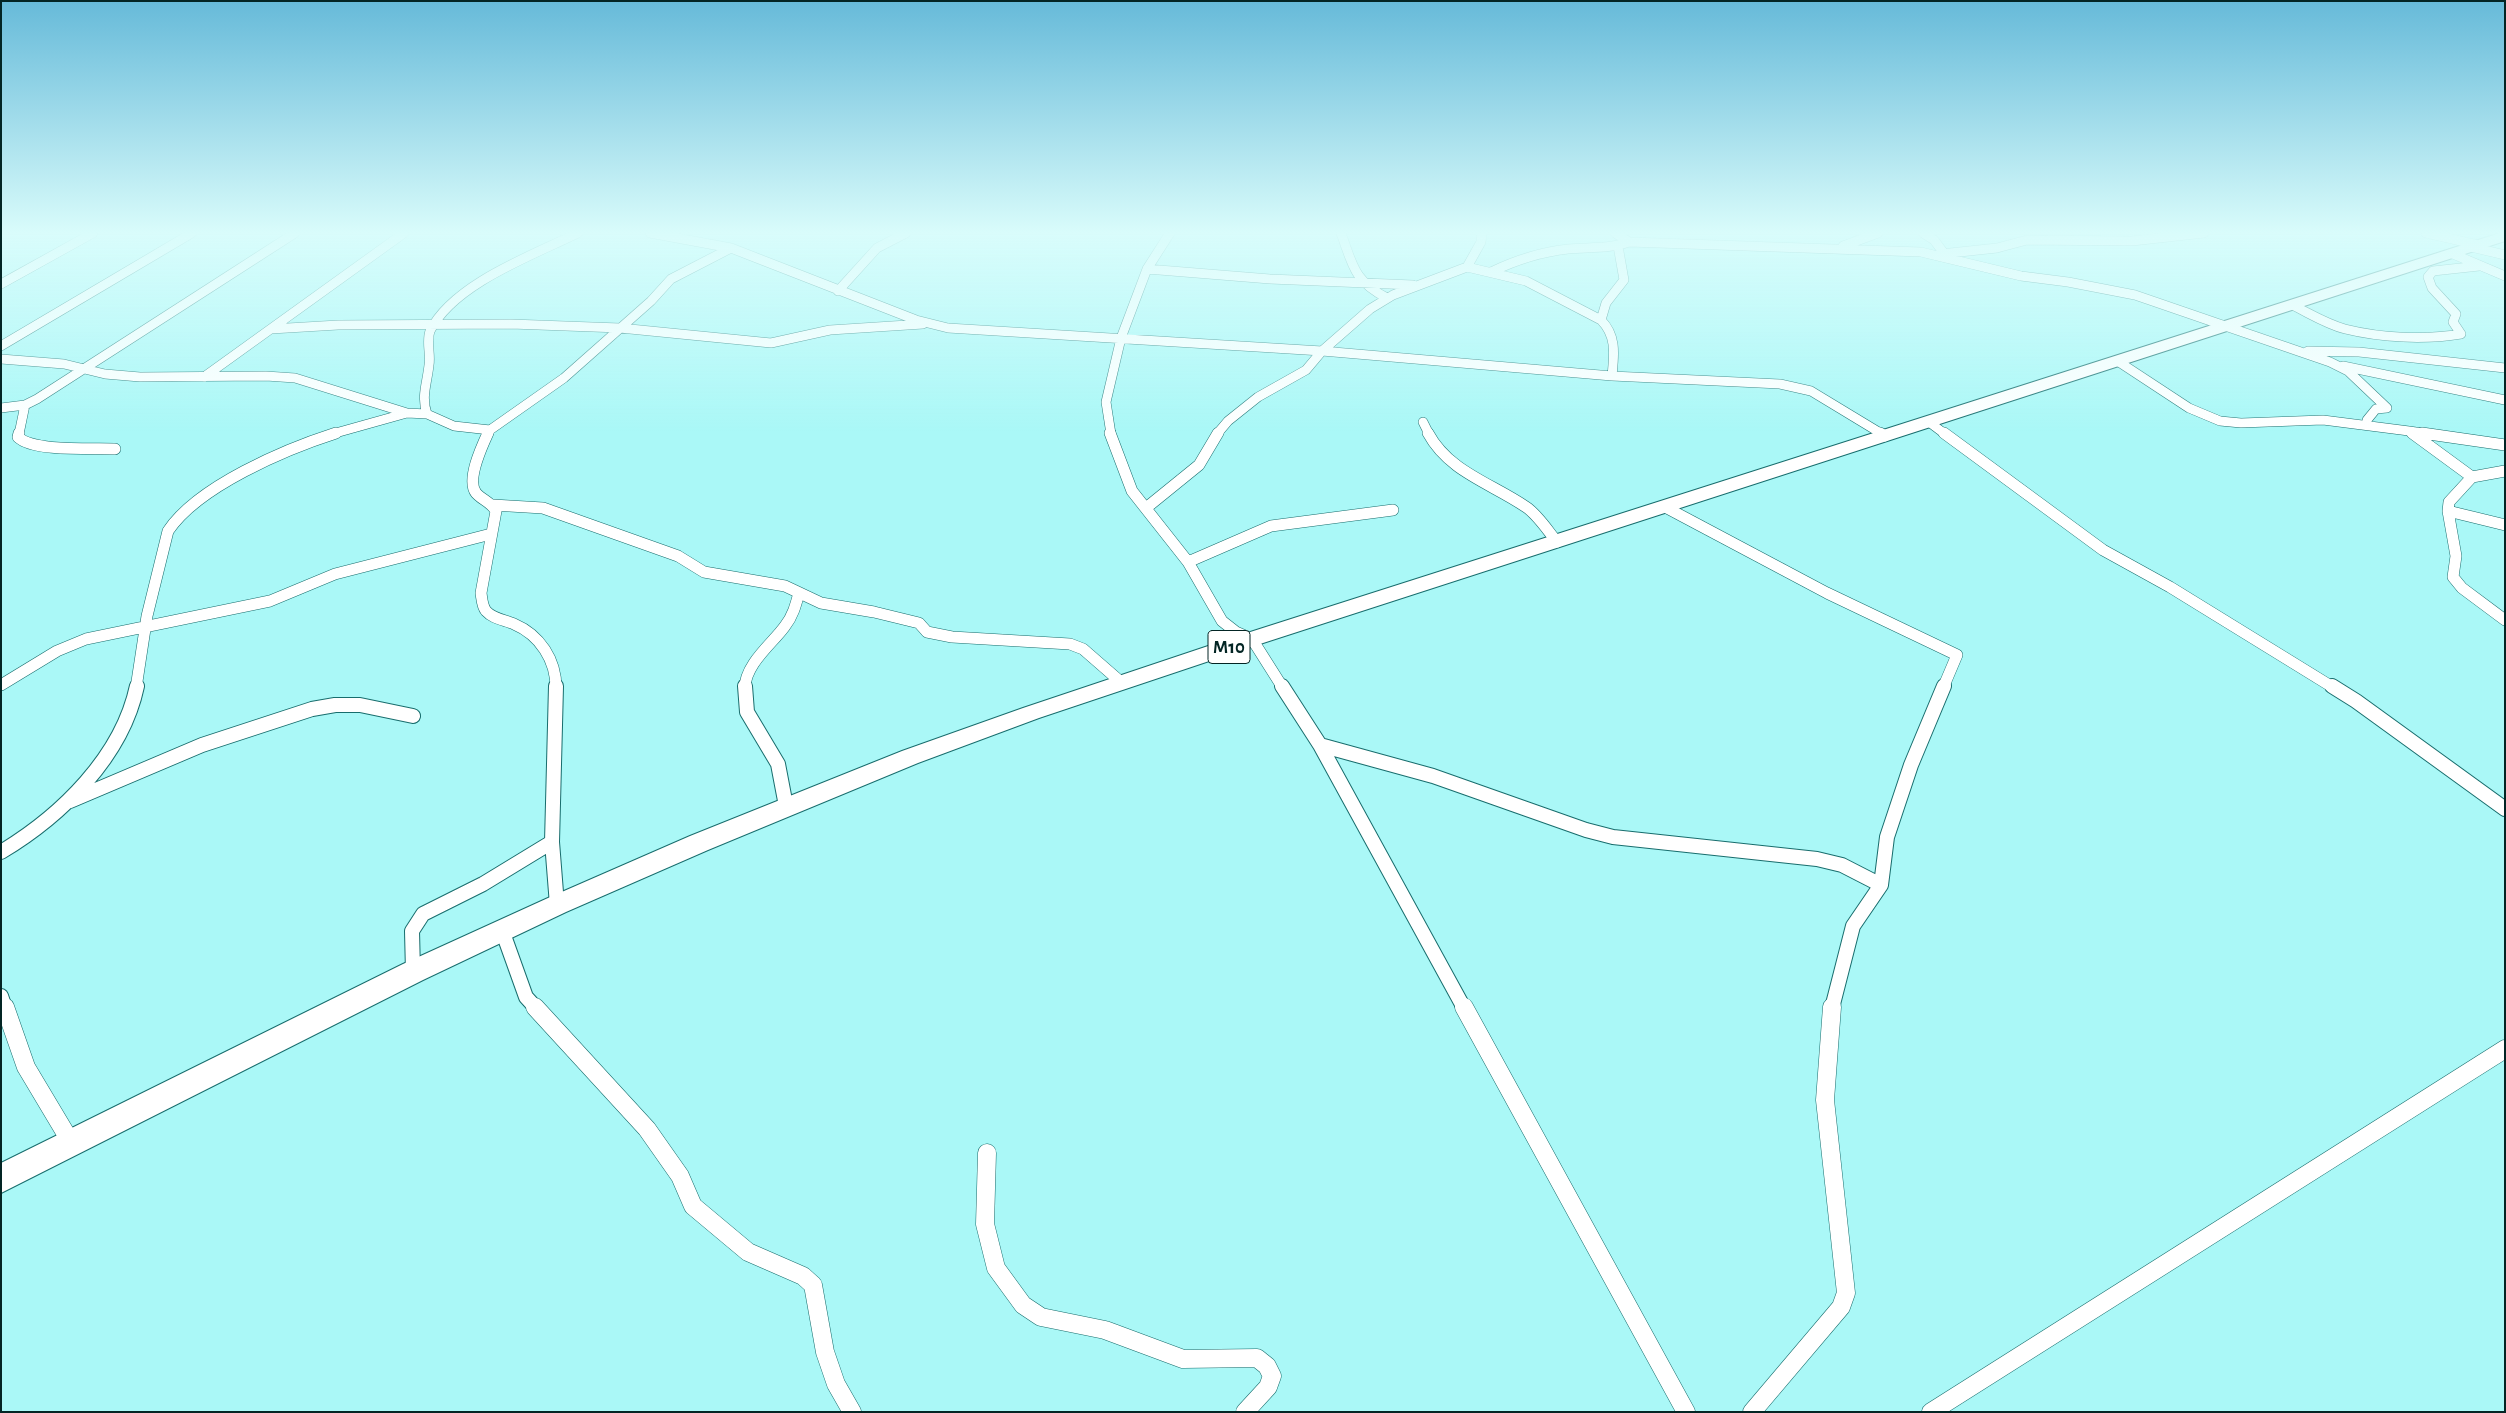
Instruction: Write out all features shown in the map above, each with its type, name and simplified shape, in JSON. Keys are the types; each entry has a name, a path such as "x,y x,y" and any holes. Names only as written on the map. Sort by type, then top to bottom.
{"highway":[{"name":"M10","path":"1,1179 413,972 502,930 786,806 910,757 1252,640 2119,362 2310,299"}],"street":[{"path":"1,346 81,299"},
{"path":"1,408 25,405 192,299"},
{"path":"204,377 313,299"},
{"path":"428,414 422,394 429,366 429,334 446,308 459,299"},
{"path":"653,299 549,390 490,430 470,482 474,492 493,505 543,508 678,556 704,572 785,586 821,604 907,619 919,623 927,632 952,637 1070,644 1083,649 1122,683"},
{"path":"860,299 926,323 978,331 1322,351 1612,376 1798,386 1819,395 1885,436"},
{"path":"1136,299 1121,338 1108,394 1108,418 1120,462 1132,491 1188,562 1222,621 1229,628 1252,640 1320,745 1686,1412"},
{"path":"1146,508 1199,465 1214,436 1228,421 1258,397 1306,370 1322,351 1370,308 1385,299"},
{"path":"1560,299 1609,326 1613,333 1615,345 1612,376"},
{"path":"1601,320 1609,299"},
{"path":"2144,299 2341,366 2505,400"},
{"path":"2292,304 2344,329 2416,336 2454,336 2461,334 2459,328 2453,322 2456,314 2442,299"},
{"path":"271,329 338,325 511,324 620,328 775,343 830,330 902,327 926,323"},
{"path":"2298,351 2359,352 2505,368"},
{"path":"1,359 64,364 105,374 126,376 266,376 295,378 406,413 428,414 454,426 490,430"},
{"path":"2119,362 2211,419 2252,421 2296,420 2367,424 2500,445 2505,452"},
{"path":"2341,366 2387,408 2376,409 2367,420 2367,424"},
{"path":"25,405 18,437 22,441 44,446 115,449"},
{"path":"1,852 34,830 68,802 114,744 128,718 145,626 168,531 174,521 185,510 237,476 282,452 349,427 406,413"},
{"path":"1423,422 1429,436 1443,456 1454,465 1528,508 1557,542"},
{"path":"1928,422 2103,550 2170,587 2356,701 2505,809"},
{"path":"2408,431 2472,476"},
{"path":"2505,470 2472,476 2449,502 2448,511 2456,556 2452,577 2462,588 2505,620"},
{"path":"493,505 496,516 481,593 482,604 489,614 523,629 547,651 554,663 556,676 552,842 557,905"},
{"path":"1665,507 1827,593 1957,655 1912,766 1887,837 1881,885 1853,926 1833,1000 1824,1100 1846,1293 1841,1307 1752,1412"},
{"path":"1188,562 1257,530 1271,526 1393,510"},
{"path":"2448,511 2505,525"},
{"path":"1,686 71,644 145,626 270,602 335,574 491,534"},
{"path":"786,806 778,764 747,712 745,684 758,656 786,625 796,606 799,593"},
{"path":"68,802 188,750 253,726 312,710 341,704 368,705 413,716"},
{"path":"1320,745 1433,776 1586,830 1613,836 1817,859 1842,865 1881,885"},
{"path":"413,972 412,931 423,914 483,884 552,842"},
{"path":"502,930 526,997 647,1128 680,1176 693,1206 705,1218 748,1252 802,1276 813,1285 825,1352 836,1384 852,1412"},
{"path":"1,996 26,1068 72,1144"},
{"path":"1931,1412 2505,1049"},
{"path":"987,1153 985,1224 996,1268 1023,1305 1041,1317 1105,1330 1183,1359 1258,1358 1267,1366 1272,1376 1268,1387 1245,1412"}]}
